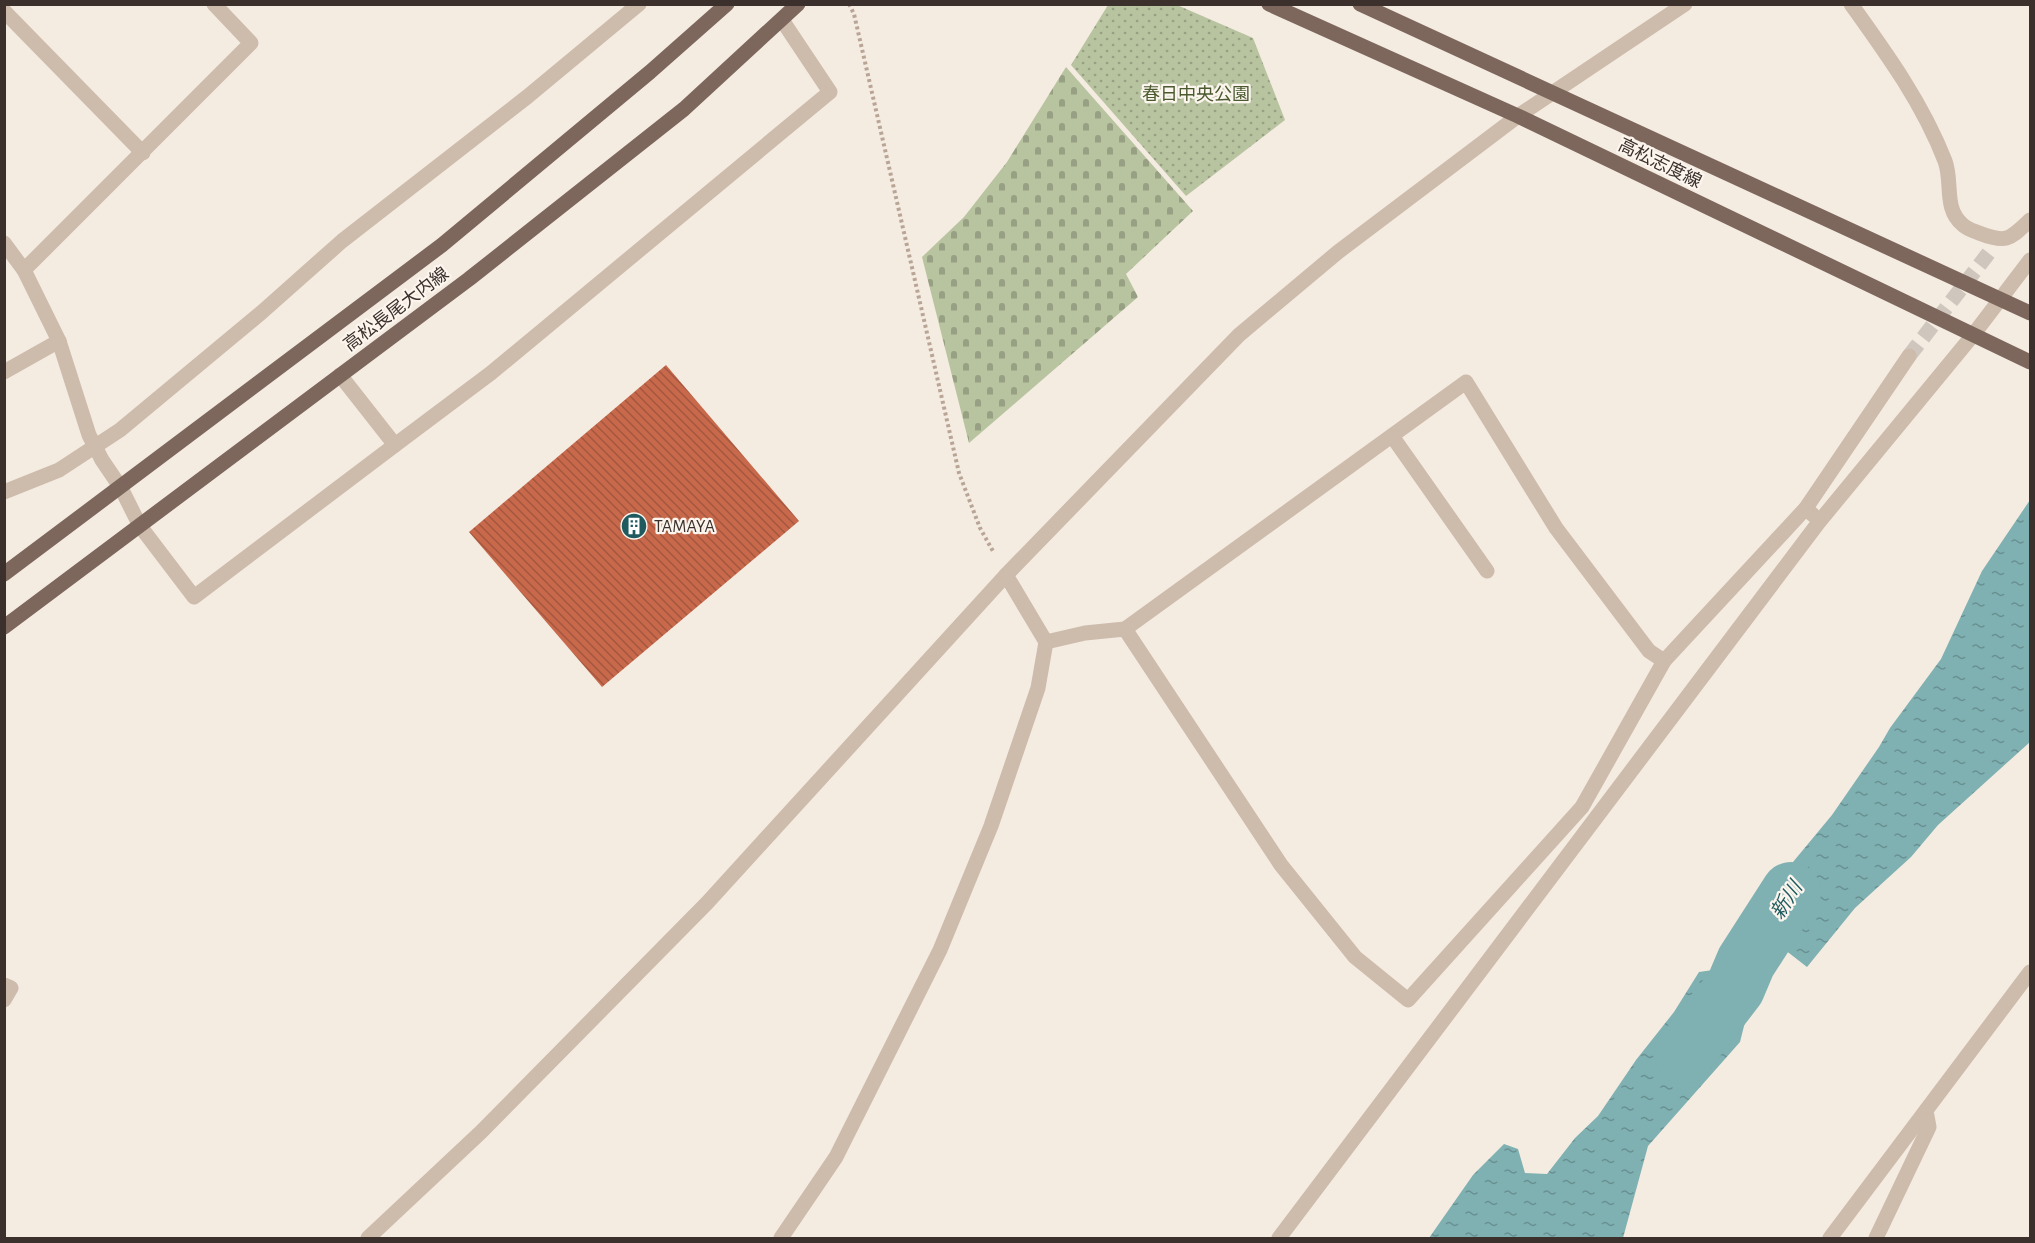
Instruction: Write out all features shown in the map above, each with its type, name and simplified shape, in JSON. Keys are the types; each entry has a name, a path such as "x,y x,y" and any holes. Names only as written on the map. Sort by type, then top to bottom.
{"main road":[{"name":"高松長尾大内線","path":"4,574 442,245 650,72 727,4"},
{"name":"高松長尾大内線","path":"4,627 469,279 684,109 798,4"},
{"name":"高松志度線","path":"1269,4 1518,116 2031,362"},
{"name":"高松志度線","path":"1360,4 2031,313"}],"street":[{"path":"24,270 251,43 214,4"},
{"path":"4,492 59,470 120,430 262,312 342,241 527,97 639,4"},
{"path":"369,1239 481,1132 707,903 1006,575 1239,335 1338,252 1518,116 1685,4"},
{"path":"1851,4 1902,76 1936,141 1946,164 1949,198 1955,215 1963,226 1994,245 2013,236 2031,220"},
{"path":"4,11 143,153"},
{"path":"4,243 24,270 59,341 89,435 102,460 121,488 140,526 194,597 491,373 830,92 782,20"},
{"path":"1279,1239 1819,522 1978,338 2006,301 2031,260"},
{"path":"4,372 59,341"},
{"path":"1125,629 1281,865 1355,957 1408,1000 1582,807 1664,662 1806,508 1909,356"},
{"path":"340,375 395,445"},
{"path":"1046,642 1085,633 1125,629 1466,382 1556,528 1649,651 1664,662"},
{"path":"1392,436 1487,570"},
{"path":"1806,508 1819,522"},
{"path":"781,1239 836,1157 940,950 991,826 1038,688 1046,642 1006,575"},
{"path":"1830,1239 2031,972"},
{"path":"4,986 11,988 4,1000"},
{"path":"1876,1239 1929,1127 1926,1112"}],"path":[{"path":"849,4 854,14 959,473 980,528 1006,575"}],"green space":[{"name":"春日中央公園","path":"1108,5 1177,5 1253,38 1285,120 1186,196 1071,65"},
{"path":"1066,67 1193,211 1126,274 1138,297 969,443 922,257 964,217 1007,162"}],"water":[{"path":"2030,500 2030,742 1938,825 1911,857 1855,908 1807,967 1780,946 1757,972 1736,954 1757,930 1742,917 1793,862 1832,815 1890,728 1941,659 1982,571"},
{"path":"1713,970 1750,1002 1740,1042 1648,1146 1623,1238 1429,1238 1473,1175 1504,1144 1518,1149 1525,1173 1547,1174 1575,1138 1598,1116 1636,1060 1674,1012 1699,972"}],"building":[{"name":"TAMAYA","path":"666,365 799,521 602,687 469,532"}],"waterway":[{"name":"新川","path":"1684,1054 1735,988 1746,962 1791,892"}],"tunnel":[{"path":"1909,356 1991,250"}],"place":[{"name":"TAMAYA","path":"634,526"}]}
